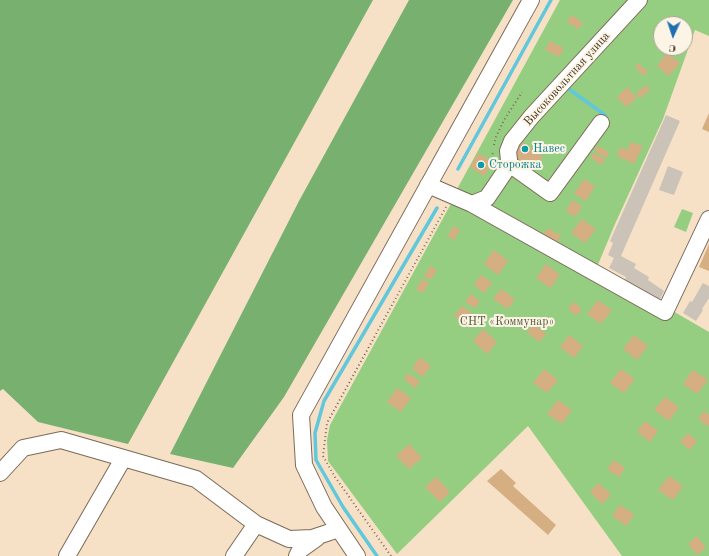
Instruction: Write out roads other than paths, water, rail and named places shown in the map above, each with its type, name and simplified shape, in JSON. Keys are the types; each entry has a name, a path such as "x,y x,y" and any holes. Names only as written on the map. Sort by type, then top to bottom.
{"street":[{"path":"357,556 324,507 304,465 302,415 531,0"},
{"name":"Высоковольтная улица","path":"472,204 487,198 506,170 509,160 508,151 512,141 532,116 639,0"},
{"path":"508,164 550,193 601,123"},
{"path":"428,185 472,204 665,312 709,219"},
{"path":"0,473 24,448 61,440 196,479 256,524 289,539 312,538 339,529"},
{"path":"67,556 123,459"},
{"path":"234,556 256,524"},
{"path":"298,556 300,550 322,535"}],"waterway":[{"path":"458,169 551,0"},
{"path":"566,87 605,115"},
{"path":"377,556 343,507 316,460 315,433 324,401 437,208"}],"place":[{"name":"Навес","path":"525,149"},
{"name":"Сторожка","path":"481,165"}],"park label":[{"name":"СНТ «Коммунар»","path":"507,322"}]}
